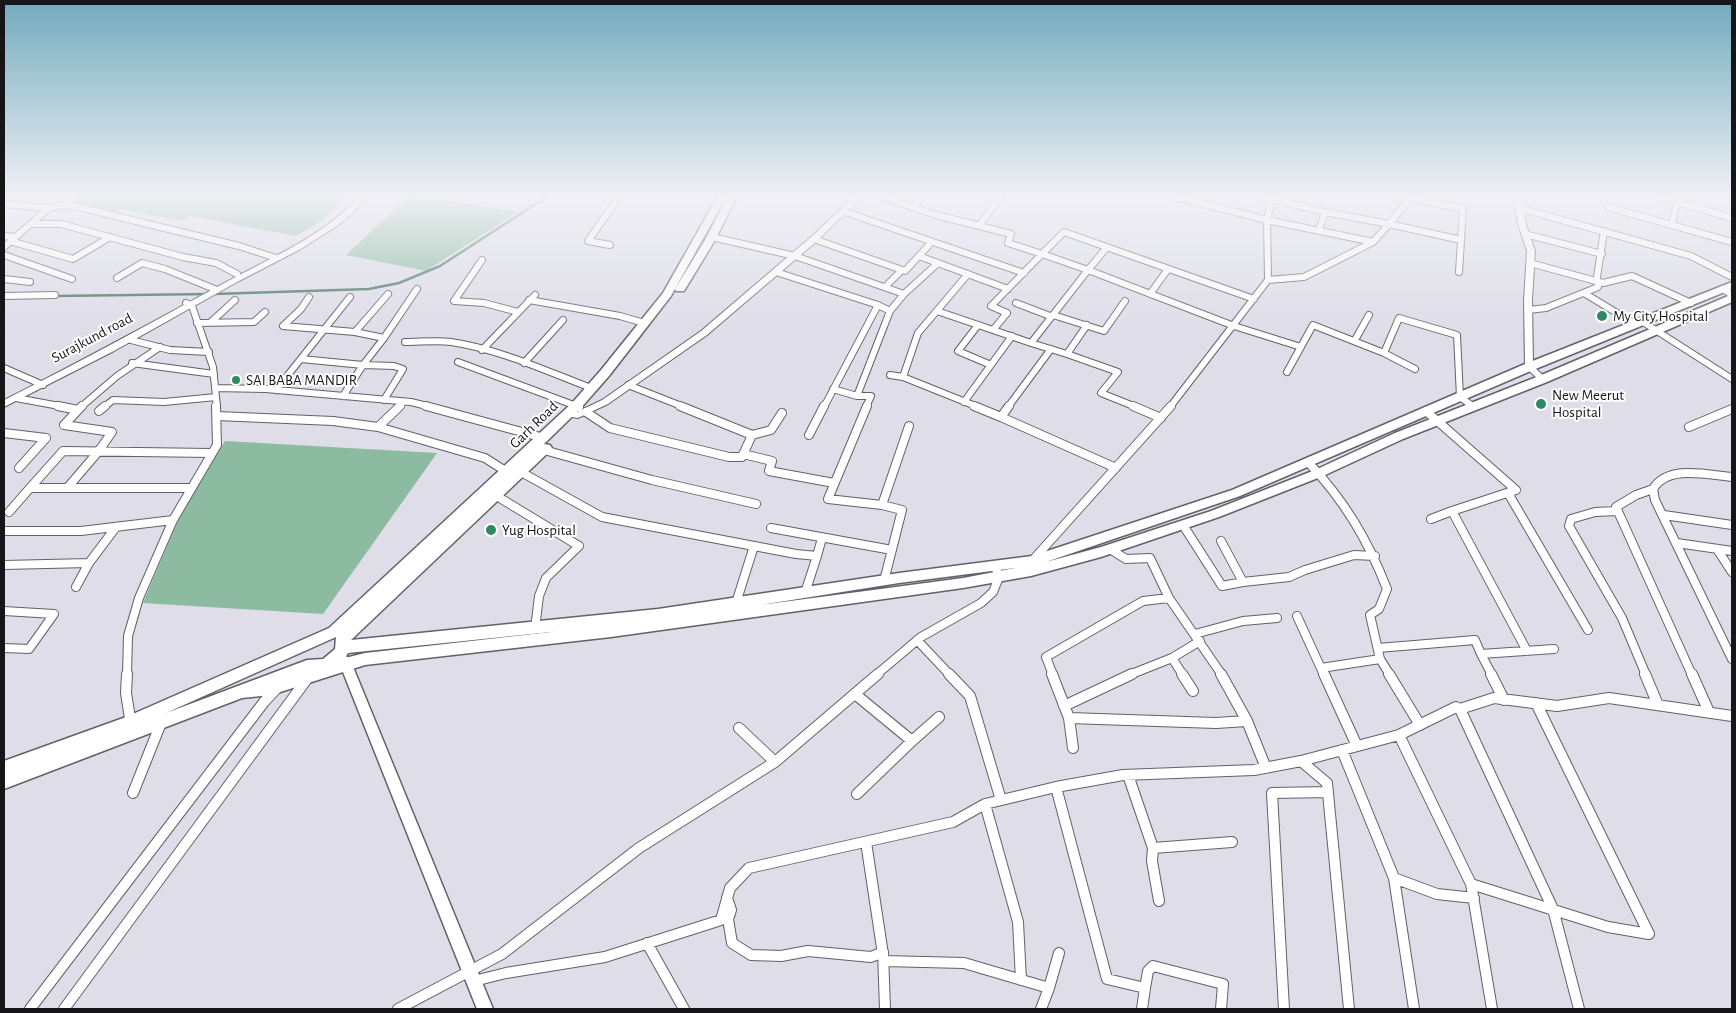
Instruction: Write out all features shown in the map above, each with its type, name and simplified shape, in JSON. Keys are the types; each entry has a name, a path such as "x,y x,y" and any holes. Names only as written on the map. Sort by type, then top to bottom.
{"main road":[{"name":"Garh Road","path":"686,271 701,241"},
{"name":"Garh Road","path":"335,638 578,411 636,340 709,241"},
{"path":"1031,566 1164,517 1236,493 1529,367 1691,303 1730,292"},
{"path":"239,692 251,693 307,679 345,662 997,572 1110,549 1178,526 1319,473 1399,436 1439,422 1657,331 1730,292"},
{"name":"Garh Road","path":"578,411 592,388 636,340 644,323 672,293"},
{"name":"Garh Road","path":"456,525 495,495 514,472"},
{"path":"1164,517 1178,526"},
{"path":"737,609 805,593 884,581 997,572"},
{"path":"4,782 131,728 310,643 335,638 611,626"},
{"path":"4,768 131,728 161,723 307,666 315,667 328,664 338,657 335,638"},
{"path":"345,662 485,1009"}],"street":[{"path":"20,241 73,259 103,241"},
{"path":"126,241 184,257 216,263 237,274"},
{"path":"219,241 273,257"},
{"path":"190,303 203,299 237,274 305,241"},
{"path":"590,241 610,245"},
{"path":"731,241 795,256 886,286 904,294"},
{"path":"578,411 605,402 704,333 811,241"},
{"path":"820,241 905,271"},
{"path":"933,241 1024,273"},
{"path":"1009,241 1008,243 1088,270 1234,326 1301,347"},
{"path":"993,330 1007,313 991,306 1055,241"},
{"path":"1091,241 1254,300"},
{"path":"1031,566 1161,418 1254,300 1268,280 1267,241"},
{"path":"1459,272 1461,241"},
{"path":"1528,241 1531,251 1528,310 1529,367 1543,379"},
{"path":"1553,241 1602,254"},
{"path":"1528,310 1546,308 1598,286 1597,277 1603,241"},
{"path":"1640,241 1691,256 1732,277"},
{"path":"1268,280 1304,277 1373,242"},
{"path":"886,286 902,270 905,271 929,245"},
{"path":"1031,342 1107,247"},
{"path":"4,255 72,279"},
{"path":"919,256 1008,289"},
{"path":"4,404 40,384 131,340 190,303 273,257"},
{"path":"482,260 454,301 484,303 518,312"},
{"path":"117,278 142,263 165,269 214,290"},
{"path":"857,396 890,311 904,294 938,263"},
{"path":"1530,263 1607,284 1632,276 1691,303"},
{"path":"1150,294 1168,269"},
{"path":"776,272 878,305 890,311"},
{"path":"904,377 918,333 968,274"},
{"path":"4,278 30,282"},
{"path":"342,396 417,289"},
{"path":"1584,293 1657,331 1732,378"},
{"path":"356,332 388,294"},
{"path":"4,296 55,295"},
{"path":"482,350 535,295"},
{"path":"309,297 283,326 356,332 384,338"},
{"path":"276,390 350,297"},
{"path":"211,322 235,300"},
{"path":"529,300 620,316 644,323"},
{"path":"1016,303 1050,316 1053,315 1104,331 1125,301"},
{"path":"131,728 126,693 128,636 139,598 173,520 217,444 214,374 209,352 190,303"},
{"name":"Surajkund road","path":"4,399 40,384 190,303"},
{"path":"809,434 878,305"},
{"path":"937,311 1118,372 1101,393 1161,418"},
{"path":"197,323 254,322 265,312"},
{"path":"1355,340 1369,315"},
{"path":"1384,354 1399,318 1457,335 1460,397 1474,407"},
{"path":"524,363 563,320"},
{"path":"978,325 958,351 991,366"},
{"path":"1067,354 1087,325"},
{"path":"1287,372 1313,325 1355,340 1414,369"},
{"path":"964,402 1012,336"},
{"path":"131,340 170,350 209,352"},
{"path":"405,342 450,342 524,363 592,388"},
{"path":"68,487 98,452 112,432 64,425 98,390 132,363 160,347"},
{"path":"1001,417 1051,349"},
{"path":"301,360 394,366 403,370 384,400"},
{"path":"458,362 578,411 610,428 729,457 742,457 752,435"},
{"path":"132,363 214,374"},
{"path":"4,368 40,384"},
{"path":"890,375 904,377 1001,417 1116,468"},
{"path":"628,385 752,435 768,433 774,429 782,413"},
{"path":"215,388 276,390 384,400 444,410 652,480 756,504"},
{"path":"833,389 857,396 871,396 828,499 902,510 884,581"},
{"path":"100,411 112,400 164,402 216,397"},
{"path":"16,398 78,410"},
{"path":"378,427 404,402"},
{"path":"1689,427 1732,409"},
{"path":"1426,411 1516,490 1431,519"},
{"path":"217,416 333,421 378,427 486,458 602,517 817,556"},
{"path":"882,506 909,426"},
{"path":"4,433 46,438 19,468"},
{"path":"9,512 63,451 212,453"},
{"path":"743,454 772,461 769,472 834,483"},
{"path":"1308,462 1355,517 1375,556 1387,589 1379,609 1370,616 1380,659 1420,725"},
{"path":"1732,477 1693,473 1672,474 1657,482 1653,489 1655,500 1664,515 1732,659"},
{"path":"30,488 192,488"},
{"path":"1653,489 1636,495 1616,507 1617,511 1709,712"},
{"path":"1508,493 1588,630"},
{"path":"495,495 579,546 546,578 539,596 535,629"},
{"path":"1452,511 1527,651"},
{"path":"1617,511 1595,512 1571,519 1569,526 1622,618 1658,705"},
{"path":"1664,515 1732,525"},
{"path":"4,531 81,531 173,520"},
{"path":"1178,526 1222,586 1289,578 1305,570 1354,555 1375,556"},
{"path":"76,586 89,563 116,527"},
{"path":"771,528 892,550"},
{"path":"805,593 822,538"},
{"path":"1220,541 1243,582"},
{"path":"1677,543 1732,551"},
{"path":"737,609 754,546"},
{"path":"1110,549 1126,559 1150,558 1169,598 1198,638 1232,691 1247,721 1266,768"},
{"path":"1717,549 1732,572"},
{"path":"4,565 89,563"},
{"path":"398,1009 472,976 639,848 775,762 917,640 981,603 993,592 997,572"},
{"path":"1074,748 1069,718 1046,657 1142,601 1169,598"},
{"path":"4,611 54,614 30,649 7,648 4,656"},
{"path":"1297,616 1357,746"},
{"path":"1064,706 1134,672 1172,658 1198,638 1243,621 1277,618"},
{"path":"917,640 970,696 1000,800"},
{"path":"1378,648 1476,640 1504,700"},
{"path":"1481,654 1554,649"},
{"path":"1172,658 1193,691"},
{"path":"1321,668 1380,659"},
{"path":"64,1009 307,679"},
{"path":"30,1009 278,686"},
{"path":"854,694 912,741"},
{"path":"472,976 506,973 605,956 721,920 730,888 750,868 953,822 985,804 1056,787 1128,775 1254,770 1301,761 1399,735 1456,707 1460,709 1494,698 1557,706 1609,698 1732,716"},
{"path":"1471,884 1608,927 1649,934 1536,703"},
{"path":"1460,709 1553,910 1579,1009"},
{"path":"857,794 939,717"},
{"path":"1069,718 1216,723 1247,721"},
{"path":"133,793 161,723"},
{"path":"739,728 775,762"},
{"path":"1399,735 1471,884 1492,1009"},
{"path":"1342,750 1394,878 1414,1009"},
{"path":"1301,761 1326,782 1328,792 1349,1009"},
{"path":"1128,775 1153,848 1152,861 1159,901"},
{"path":"1056,787 1107,978 1145,988"},
{"path":"1284,1009 1272,793 1328,792"},
{"path":"985,804 1018,922 1021,980"},
{"path":"866,842 884,961 964,964 1050,988"},
{"path":"1153,848 1232,842"},
{"path":"1394,878 1437,894 1474,898"},
{"path":"727,898 731,910 728,920 732,942 751,955 780,956 808,951 871,957 883,952"},
{"path":"647,943 684,1009"},
{"path":"883,952 885,1009"},
{"path":"1041,1009 1050,988 1059,953"},
{"path":"1142,1009 1148,971 1153,966 1223,984 1220,1009"}],"green space":[{"path":"361,241 472,241 426,271 346,255"},
{"path":"225,441 437,453 323,614 143,603 181,514"}],"waterway":[{"path":"214,294 369,289 399,283 440,266 478,241"},
{"path":"54,296 208,294"}],"place":[{"name":"My City Hospital","path":"1602,316"},
{"name":"SAI BABA MANDIR","path":"236,380"},
{"name":"New Meerut Hospital","path":"1541,404"},
{"name":"Yug Hospital","path":"491,530"}]}
